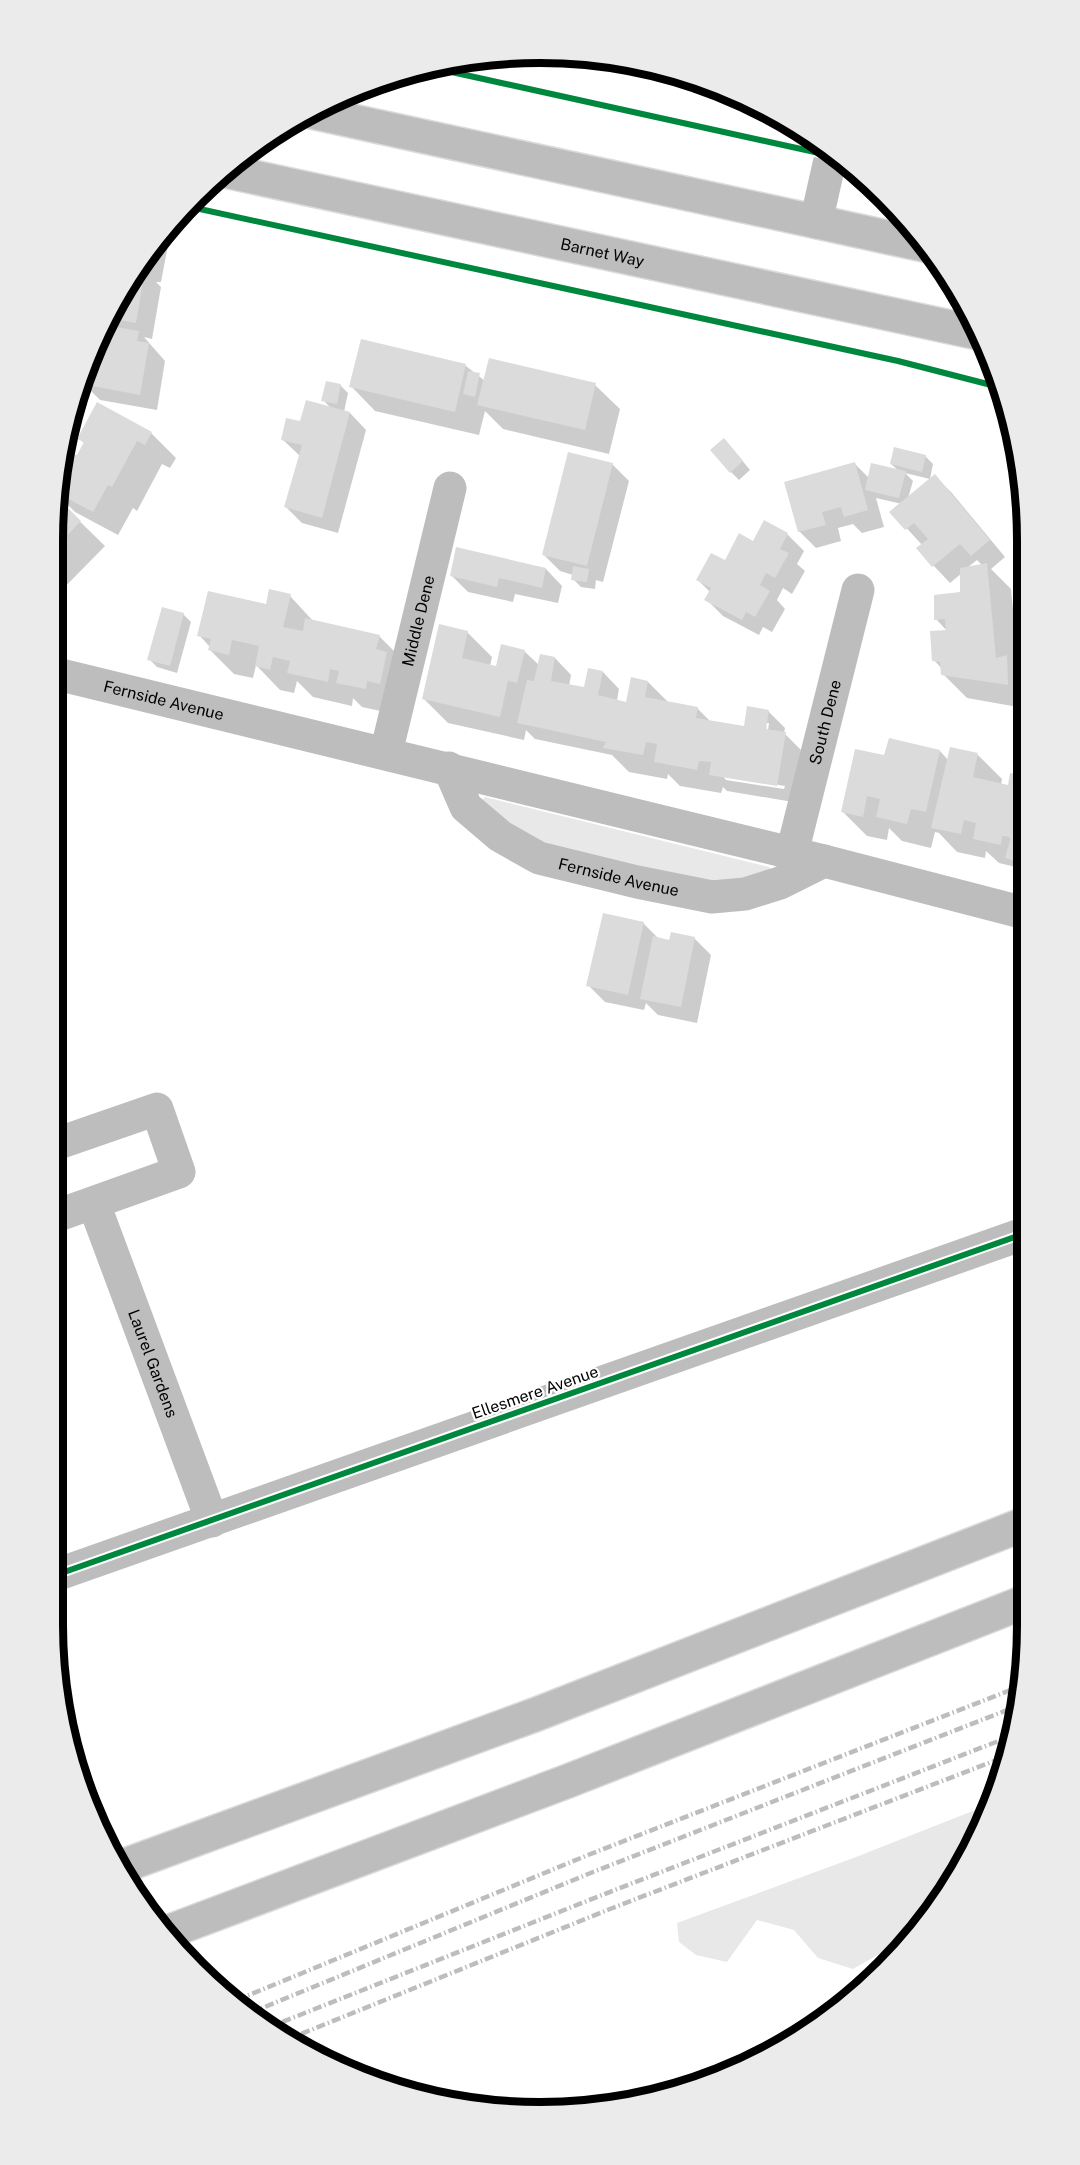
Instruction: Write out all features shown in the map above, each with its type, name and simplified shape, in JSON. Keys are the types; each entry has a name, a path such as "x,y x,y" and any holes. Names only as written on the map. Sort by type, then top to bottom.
{"main road":[{"path":"324,115 912,243"},
{"path":"816,222 830,162"},
{"name":"Barnet Way","path":"235,173 969,331"},
{"name":"Middle Dene","path":"386,753 450,488"},
{"name":"South Dene","path":"792,853 858,590"},
{"name":"Fernside Avenue","path":"63,676 449,768 1017,911"},
{"name":"Fernside Avenue","path":"449,768 466,807 500,836 539,858 637,882 712,897 744,894 780,883 824,861"},
{"path":"63,1142 157,1109 179,1172 63,1214"},
{"name":"Laurel Gardens","path":"94,1204 212,1521"},
{"name":"Ellesmere Avenue","path":"63,1572 1017,1236"},
{"path":"127,1864 537,1714 1017,1527"},
{"path":"173,1930 579,1777 1017,1605"}],"shaded area":[{"path":"485,797 769,867 773,873 711,889 526,841 479,802"},
{"path":"981,1808 953,1864 937,1890 899,1940 893,1946 853,1969 818,1958 794,1930 757,1920 727,1962 696,1955 679,1942 677,1923"}],"building":[{"path":"144,273 136,323 117,320"},
{"path":"113,326 139,331 137,341 149,343 140,395 89,385"},
{"path":"361,339 466,364 455,412 349,387"},
{"path":"489,358 596,383 585,430 477,405"},
{"path":"468,371 480,373 475,397 463,394"},
{"path":"326,381 341,384 337,404 321,401"},
{"path":"306,400 350,412 322,518 284,507 302,445 281,440 286,418 300,421"},
{"path":"97,402 152,432 145,445 137,441 112,487 108,485 93,512 65,497 71,452 77,455 84,442 77,439"},
{"path":"724,438 743,461 730,473 710,450"},
{"path":"894,447 926,455 922,472 890,464"},
{"path":"568,452 613,463 587,566 542,555"},
{"path":"855,462 868,510 844,517 841,507 822,512 826,525 798,532 784,482"},
{"path":"871,463 906,471 899,498 865,490"},
{"path":"935,474 990,540 971,556 960,544 932,567 916,548 928,539 914,523 905,530 889,512"},
{"path":"66,506 81,521 63,540 64,508"},
{"path":"764,520 788,533 780,549 789,553 775,578 766,573 760,585 770,591 755,617 746,612 742,620 704,600 711,588 696,580 711,553 725,560 739,533 753,541"},
{"path":"456,547 546,568 542,588 499,578 497,587 450,576"},
{"path":"987,563 996,658 1007,655 1008,685 941,675 940,662 932,661 930,631 946,630 945,619 934,620 934,595 960,592 960,568"},
{"path":"573,566 589,569 587,582 571,580"},
{"path":"269,589 291,594 283,627 303,631 305,618 380,635 376,649 387,652 380,684 367,681 366,689 336,683 339,671 330,669 328,682 287,673 290,661 273,657 270,670 255,666 259,646 232,640 229,655 208,650 211,639 197,636 208,591 266,604"},
{"path":"162,607 184,613 170,666 147,660"},
{"path":"439,624 468,631 462,658 496,666 501,644 525,650 517,683 508,681 500,717 422,699"},
{"path":"540,654 555,657 551,681 584,687 588,668 603,671 598,695 626,702 631,677 648,681 645,697 698,707 696,718 744,726 747,706 769,710 766,729 786,732 777,786 709,775 711,762 699,761 697,770 654,762 657,744 646,742 643,755 603,748 606,742 517,723 527,680 534,681"},
{"path":"889,738 940,750 926,812 911,809 907,824 876,817 880,799 867,796 863,817 841,812 855,749 884,755"},
{"path":"950,747 978,753 973,777 1008,785 1010,773 1017,774 1017,808 1013,827 1017,828 1017,862 1005,858 1011,837 1002,836 1001,845 973,839 976,823 964,820 961,834 931,828"},
{"path":"603,913 644,922 628,995 586,986"},
{"path":"671,932 695,937 681,1007 640,999 653,936 669,940"}],"railway":[{"path":"243,1998 588,1855 1013,1689"},
{"path":"259,2009 593,1872 1009,1709"},
{"path":"278,2024 1003,1739"},
{"path":"297,2036 610,1909 998,1760"}],"cycle path":[{"path":"450,72 818,153"},
{"path":"197,209 898,361 991,385"},
{"path":"63,1572 1017,1236"}]}
